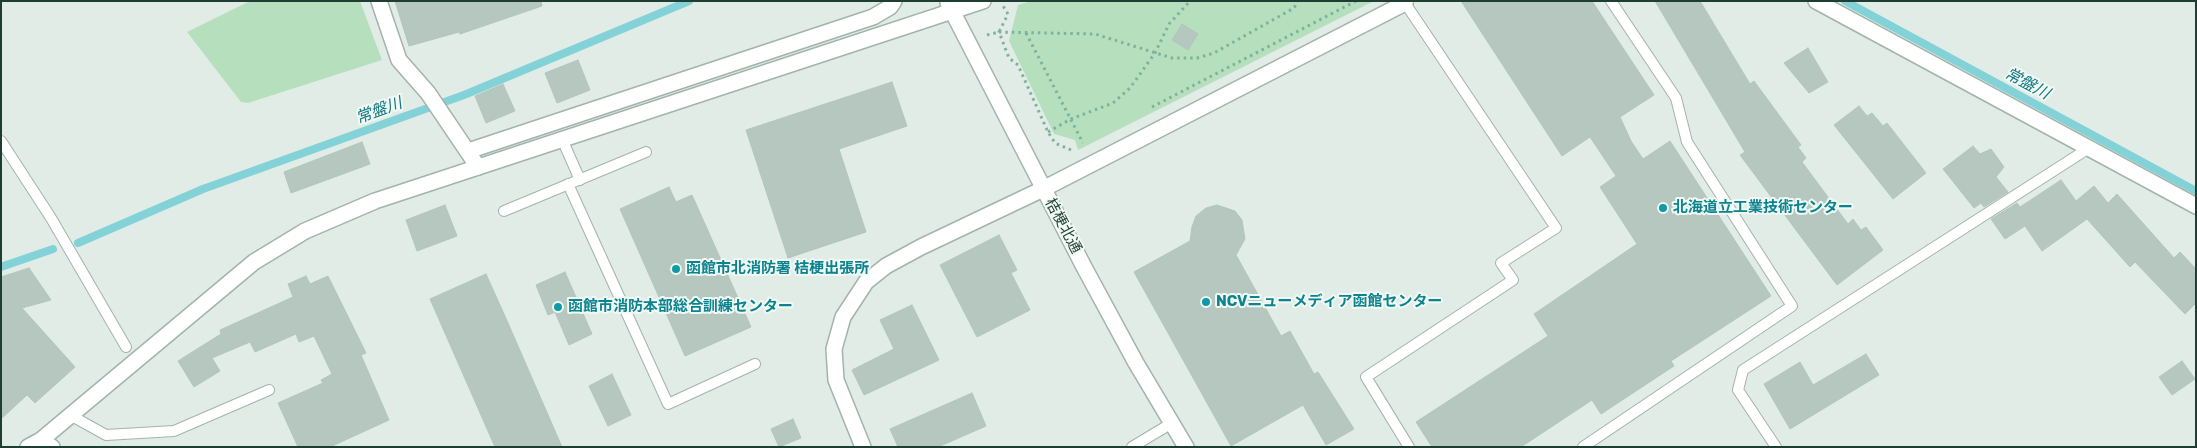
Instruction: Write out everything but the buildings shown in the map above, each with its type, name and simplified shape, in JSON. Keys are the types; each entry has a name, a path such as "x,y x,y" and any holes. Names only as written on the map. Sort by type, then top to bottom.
{"street":[{"path":"379,1 399,60 428,93 478,167"},
{"path":"468,151 873,17 890,7 894,1"},
{"path":"40,444 70,415 254,262 305,231 375,201 950,6 983,1"},
{"path":"1816,1 2196,206"},
{"path":"864,447 841,396 834,365 838,333 852,301 866,282 886,266 1043,189 1406,2"},
{"name":"桔梗北通","path":"950,6 1043,189 1136,364 1186,447"}],"lane":[{"path":"1583,447 1792,306 1688,142 1676,98 1611,1"},
{"path":"1406,2 1556,228 1501,263 1513,280 1366,377 1409,447"},
{"path":"562,139 580,180"},
{"path":"1,141 50,218 126,346"},
{"path":"1776,447 1738,390 1743,370 2089,148"},
{"path":"504,211 646,152"},
{"path":"568,184 668,404 755,364"},
{"path":"70,415 106,435 174,431 269,390"},
{"path":"1132,447 1172,423"}],"path":[{"path":"1000,1 1008,14 999,32 1009,58 1018,65 1048,132 1055,143 1070,150 1092,139"},
{"path":"1048,132 1071,119 1113,103 1130,88 1154,53 1169,24 1190,1"},
{"path":"967,39 999,32 1095,34 1172,58 1197,58 1214,53 1294,8 1298,1"},
{"path":"1145,111 1356,1"},
{"path":"1026,33 1083,143"}],"green space":[{"path":"250,1 360,1 382,60 248,103 241,102 187,32"},
{"path":"1031,1 1374,1 1078,150 1075,140 1054,134 1009,41 1018,5"}],"waterway":[{"name":"常盤川","path":"78,243 203,189 464,95 689,1"},
{"name":"常盤川","path":"1845,1 2196,191"},
{"name":"常盤川","path":"1,267 53,249"}],"place":[{"name":"北海道立工業技術センター","path":"1663,208"},
{"name":"函館市北消防署 桔梗出張所","path":"676,269"},
{"name":"NCVニューメディア函館センター","path":"1206,302"},
{"name":"函館市消防本部総合訓練センター","path":"558,307"}]}
